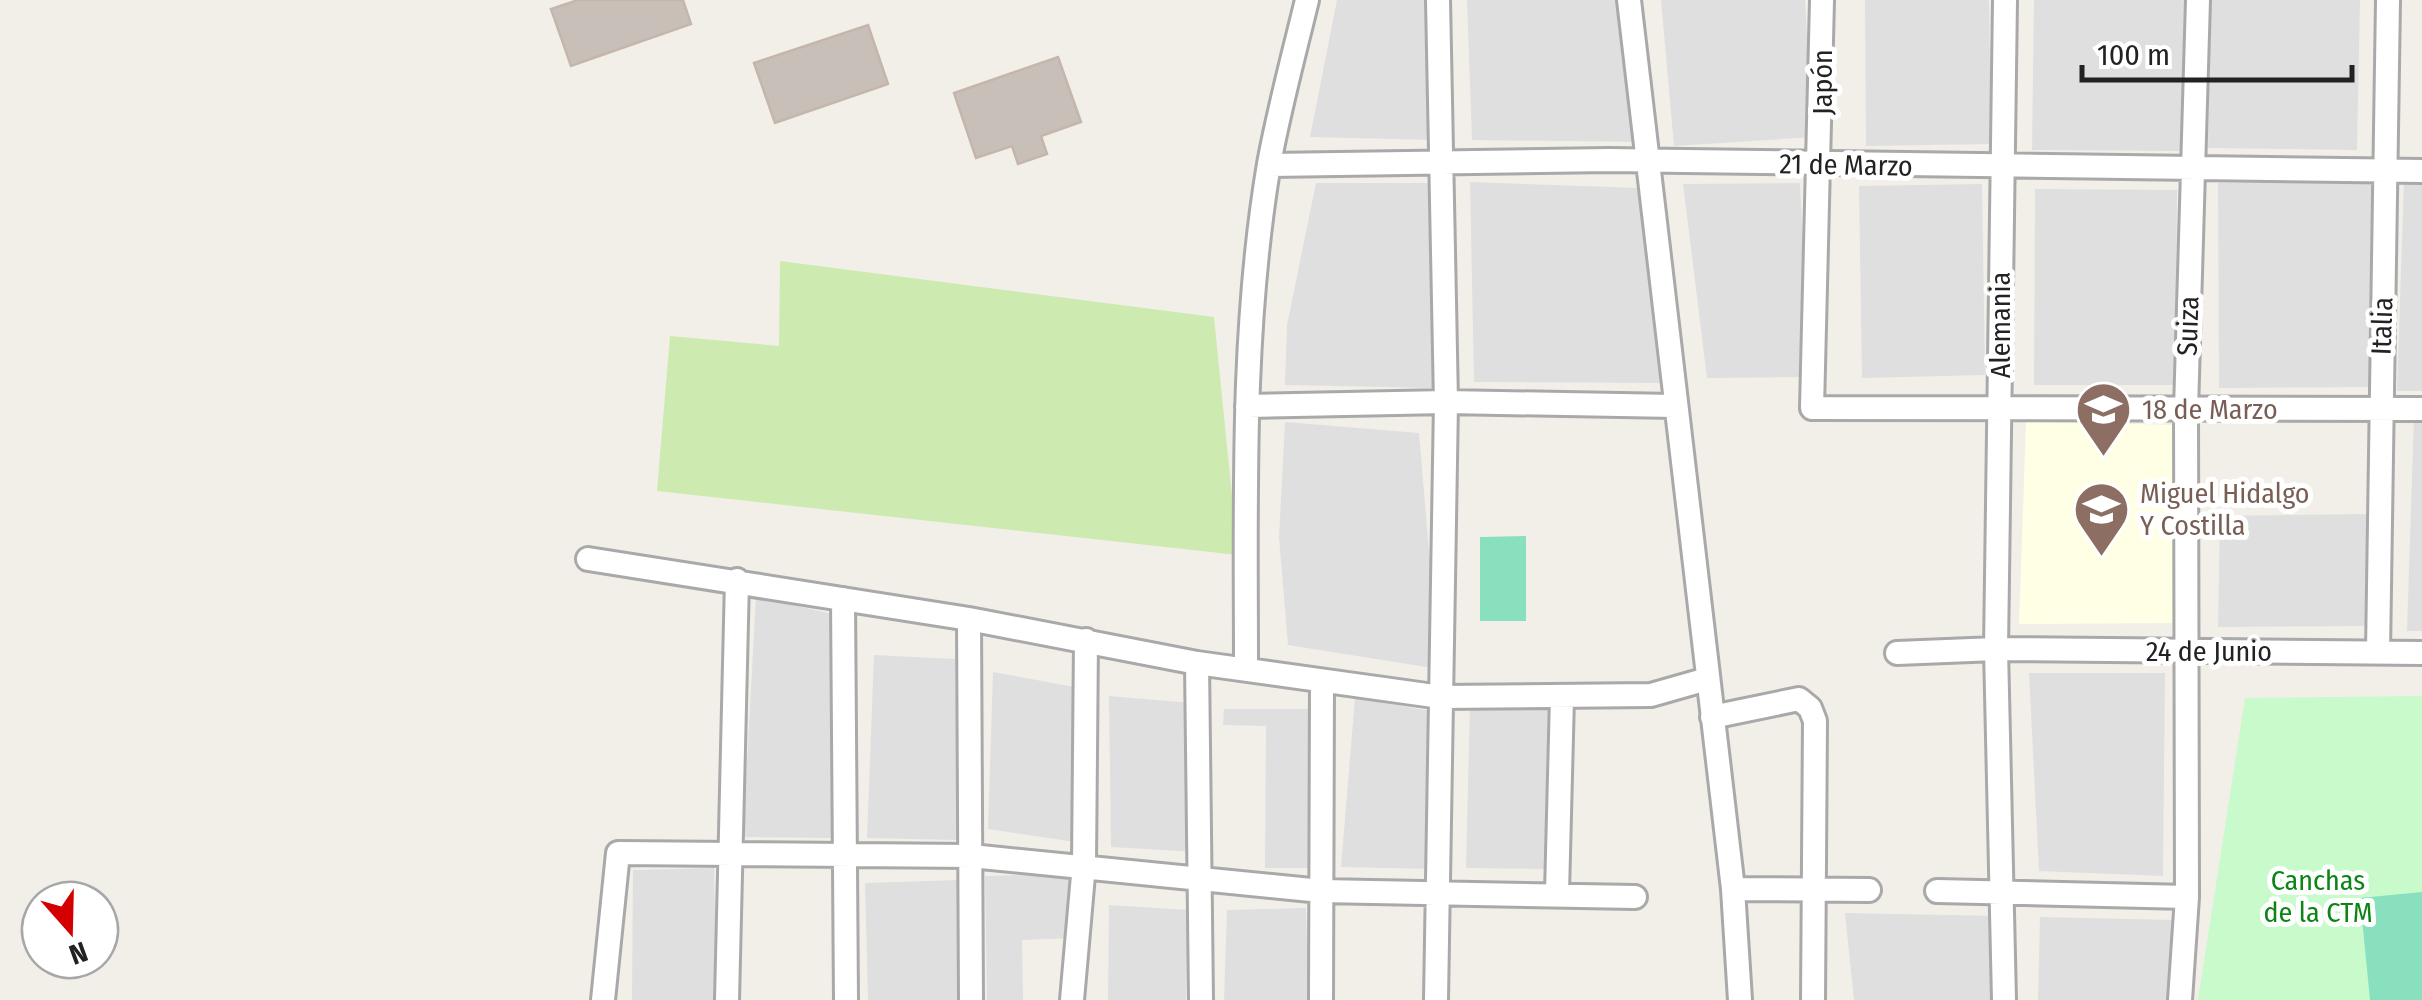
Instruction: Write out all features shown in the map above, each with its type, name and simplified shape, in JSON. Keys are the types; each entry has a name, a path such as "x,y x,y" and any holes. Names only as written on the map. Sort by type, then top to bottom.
{"street":[{"path":"1246,668 1246,406 1269,165 1307,0"},
{"path":"1436,1000 1446,402 1438,0"},
{"path":"1628,0 1651,162 1675,406 1733,889 1740,1000"},
{"name":"Japón","path":"1822,0 1822,165 1812,408 2000,406"},
{"name":"Alemania","path":"2004,1000 1996,649 2005,0"},
{"name":"Suiza","path":"2180,1000 2187,897 2186,410 2198,0"},
{"name":"Italia","path":"2378,652 2388,0"},
{"name":"21 de Marzo","path":"1269,165 1651,162 2422,171"},
{"path":"1246,406 1446,402 1675,406"},
{"path":"2000,406 2422,409"},
{"path":"588,559 968,619 1198,663 1441,697 1651,695 1707,678"},
{"path":"727,1000 736,580"},
{"path":"843,599 848,857 846,1000"},
{"path":"968,619 971,1000"},
{"path":"1072,1000 1084,864 1086,640"},
{"name":"24 de Junio","path":"1897,653 1996,649 2422,652"},
{"path":"1198,663 1201,1000"},
{"path":"1321,1000 1322,682"},
{"path":"1558,893 1562,697"},
{"path":"1712,716 1799,699 1810,708 1814,721 1813,1000"},
{"path":"603,1000 618,853 971,856 1084,864 1321,891 1634,897"},
{"path":"1733,889 1869,890"},
{"path":"1938,891 2187,897"}],"shaded area":[{"path":"1337,0 1431,0 1434,140 1310,137"},
{"path":"1467,0 1622,0 1643,142 1472,140"},
{"path":"1661,0 1805,0 1813,137 1674,146"},
{"path":"1865,0 1989,0 1991,144 1866,146"},
{"path":"2034,0 2184,0 2182,151 2032,150"},
{"path":"2211,0 2360,0 2357,150 2208,148"},
{"path":"2404,179 2422,180 2422,391 2397,391"},
{"path":"1470,182 1640,188 1669,383 1474,382"},
{"path":"2373,182 2373,387 2219,388 2218,183"},
{"path":"1316,183 1430,183 1436,388 1285,385 1287,325"},
{"path":"1800,183 1809,377 1707,378 1683,184"},
{"path":"1982,184 1985,375 1862,378 1859,186"},
{"path":"2035,189 2177,190 2176,385 2034,385"},
{"path":"2414,418 2422,418 2422,631 2407,631"},
{"path":"1285,422 1419,433 1439,669 1288,645 1279,537"},
{"name":"Miguel Hidalgo Y Costilla","path":"2026,422 2181,425 2181,623 2019,624"},
{"path":"2366,514 2373,626 2218,627 2220,516"},
{"path":"756,597 837,615 836,838 743,837"},
{"path":"874,655 955,659 958,840 867,838"},
{"path":"993,672 1080,688 1082,843 988,829"},
{"path":"2029,673 2165,673 2163,876 2039,871"},
{"path":"1109,696 1193,703 1197,852 1111,847"},
{"path":"1355,698 1431,711 1431,869 1341,867"},
{"path":"1470,705 1555,707 1552,869 1466,868"},
{"path":"1224,709 1313,709 1312,868 1265,868 1266,726 1223,725"},
{"path":"714,868 717,1000 632,1000 633,870"},
{"path":"1073,874 1074,938 1022,940 1023,1000 987,1000 985,876"},
{"path":"961,880 960,1000 868,1000 865,883"},
{"path":"1109,905 1188,910 1186,1000 1108,1000"},
{"path":"1306,908 1309,1000 1224,1000 1227,910"},
{"path":"1845,913 2000,916 1998,1000 1854,1000"},
{"path":"2040,917 2173,920 2173,1000 2038,1000"}],"green space":[{"path":"780,261 1214,317 1238,555 657,491 670,336 779,346"},
{"path":"1526,536 1526,621 1480,621 1480,537"},
{"name":"Canchas de la CTM","path":"2422,696 2422,1000 2198,1000 2245,698"},
{"path":"2422,892 2422,1000 2370,1000 2360,898"}],"building":[{"path":"578,0 683,0 691,24 571,66 551,9"},
{"path":"868,25 888,84 775,123 754,63"},
{"path":"1058,57 1081,122 1041,136 1047,154 1018,164 1012,146 976,158 954,93"}],"place":[{"name":"18 de Marzo","path":"2103,458"},
{"name":"Miguel Hidalgo Y Costilla","path":"2101,558"}]}
